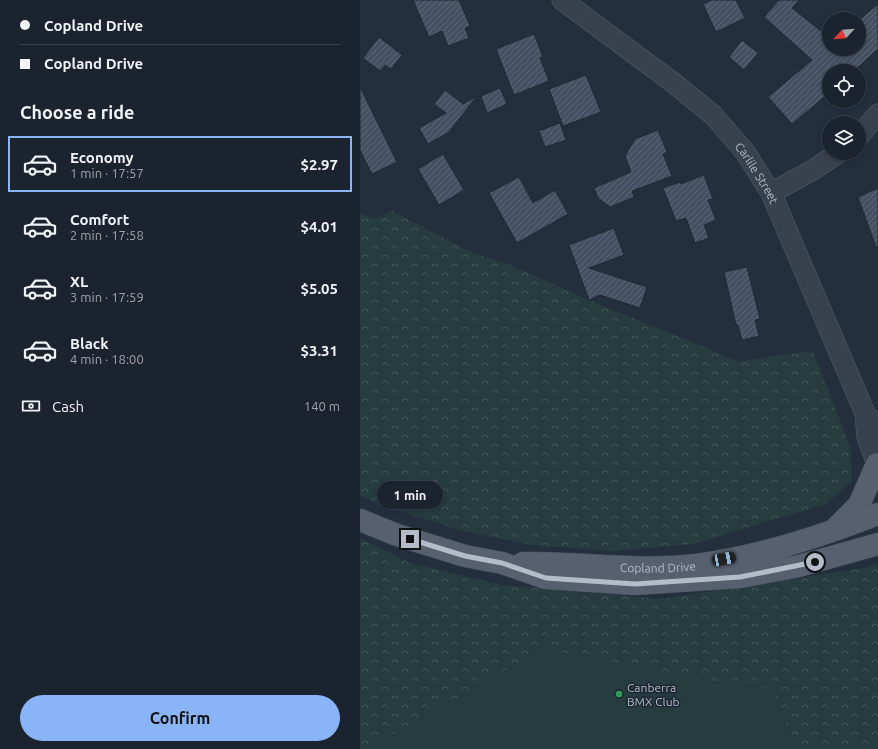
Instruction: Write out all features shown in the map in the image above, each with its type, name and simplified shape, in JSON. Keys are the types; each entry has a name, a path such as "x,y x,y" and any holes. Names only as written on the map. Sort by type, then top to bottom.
{"main road":[{"path":"831,532 859,504 877,465"},
{"name":"Copland Drive","path":"547,570 696,564 765,551 831,532 878,514"},
{"name":"Copland Drive","path":"360,520 397,535 465,556 635,584 740,577 799,566 878,544"}],"street":[{"name":"Carlile Street","path":"562,0 676,84 713,115 745,152 771,193 865,413 878,429"},
{"path":"866,128 878,114"},
{"path":"771,193 813,170 828,160"},
{"name":"Carlile Street","path":"865,413 867,437 877,465"}],"green space":[{"path":"392,211 469,251 508,264 589,300 738,361 813,351 851,449 852,481 826,504 693,544 612,551 533,545 463,531 378,504 360,495 360,214 375,219"},
{"path":"360,538 410,563 502,585 661,599 865,568 878,564 878,749 360,749"},
{"name":"Canberra BMX Club","path":"545,649 724,684 771,688 793,741 790,749 366,749"}],"building":[{"path":"413,0 459,0 470,26 465,28 469,38 448,46 442,31 429,37"},
{"path":"712,0 736,0 745,18 716,32 703,4"},
{"path":"779,0 799,0 792,8 822,30 822,56 866,56 866,14 878,4 878,49 862,64 822,64 822,99 792,124 768,97 812,60 764,17"},
{"path":"534,34 543,57 540,58 549,81 514,95 496,49"},
{"path":"379,37 402,55 391,69 385,65 380,71 363,58"},
{"path":"742,40 758,53 744,70 729,57"},
{"path":"586,75 601,112 563,126 549,89"},
{"path":"360,87 397,162 372,174 360,150"},
{"path":"500,88 507,104 487,113 481,96"},
{"path":"445,90 463,104 477,96 449,132 428,144 419,128 446,113 434,104"},
{"path":"560,123 566,140 545,147 539,131"},
{"path":"658,130 667,152 663,154 672,176 632,191 634,197 610,207 598,198 594,188 631,172 625,156 635,139"},
{"path":"443,154 464,190 439,205 418,169"},
{"path":"704,175 713,199 708,200 716,220 704,225 709,238 695,243 686,218 676,221 663,188 680,182 681,184"},
{"path":"519,177 533,203 555,190 568,214 517,243 489,193"},
{"path":"878,188 878,247 876,247 858,197"},
{"path":"614,228 624,255 589,268 647,287 640,308 600,295 589,300 569,245"},
{"path":"747,267 760,319 755,320 759,336 742,340 738,325 736,325 724,272"}],"place":[{"name":"Canberra BMX Club","path":"619,694"}],"route":[{"path":"410,539 465,556 502,563 546,578 635,584 740,577 815,562"}]}
